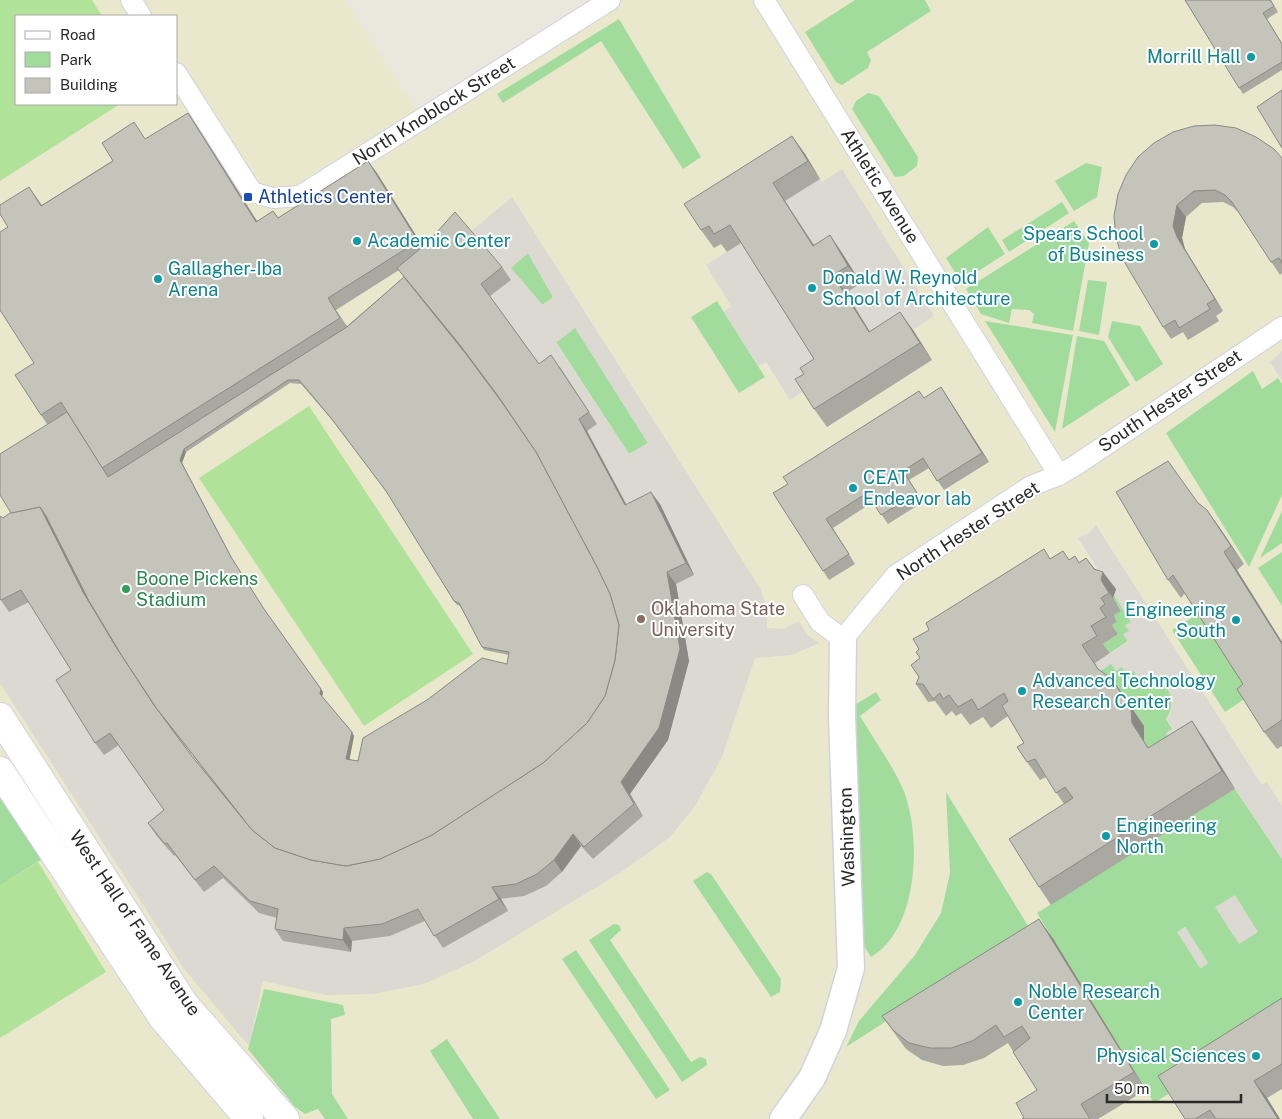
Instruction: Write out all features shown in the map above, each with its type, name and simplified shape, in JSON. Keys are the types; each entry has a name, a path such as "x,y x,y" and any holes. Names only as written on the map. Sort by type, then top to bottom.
{"main road":[{"name":"West Hall of Fame Avenue","path":"0,717 184,1004 285,1119"},
{"name":"West Hall of Fame Avenue","path":"0,771 163,1018 249,1119"}],"street":[{"path":"131,0 140,15"},
{"name":"North Knoblock Street","path":"178,76 252,192 273,198 300,196 610,0"},
{"name":"Athletic Avenue","path":"764,0 1059,475"},
{"name":"South Hester Street","path":"1059,475 1282,327"},
{"name":"North Hester Street","path":"843,639 896,575 1031,486 1059,475"},
{"path":"803,595 820,622 843,639"},
{"name":"Washington","path":"783,1119 812,1078 833,1031 851,968 842,716 843,639"}],"shaded area":[{"name":"Oklahoma State University","path":"0,0 345,0 422,118 613,0 1282,0 1282,1119 0,1119"},
{"path":"842,169 934,316 881,350 846,293 861,283 842,253 825,263 785,201 820,179 822,182"},
{"path":"512,197 760,588 767,610 767,628 783,629 799,621 807,635 819,643 792,655 755,658 722,757 695,806 670,837 623,871 473,962 424,984 373,994 326,995 263,981 249,1046 185,970 0,683 0,594 29,602 119,745 172,822 175,855 204,892 223,878 286,921 351,952 352,941 390,936 426,921 507,911 501,899 524,896 546,886 581,846 593,859 643,816 630,795 668,740 689,661 676,584 633,517 587,431 597,424 547,376 490,296 470,232","holes":["528,253 553,297 543,305 511,268","575,328 648,443 629,454 556,343"]},
{"path":"742,242 826,377 790,400 766,362 758,366 724,312 731,306 706,265"},
{"path":"1282,351 1282,381 1270,362"},
{"path":"1096,525 1262,785 1267,782 1282,806 1282,859 1235,789 1170,739 1166,733 1172,729 1166,719 1170,713 1173,701 1165,684 1154,678 1139,679 1134,671 1127,675 1122,667 1116,671 1111,664 1100,671 1095,663 1128,642 1123,634 1129,631 1125,625 1131,622 1114,595 1115,589 1110,588 1078,538 1089,533"},
{"path":"1235,895 1258,932 1239,944 1215,907"},
{"path":"1185,927 1208,963 1200,968 1177,932"}],"green space":[{"path":"0,0 92,0 101,15 15,15 15,105 118,105 0,181"},
{"path":"855,0 925,0 931,11 867,52 871,60 868,68 842,85 836,82 805,32"},
{"path":"619,19 701,157 683,169 601,41 503,103 497,94"},
{"path":"868,93 879,96 918,157 917,166 904,176 895,177 852,109 856,101"},
{"path":"1086,163 1102,167 1097,197 1074,211 1055,181"},
{"path":"1062,202 1069,213 1009,252 1002,240"},
{"path":"1074,221 1089,243 1073,331 1032,323 1034,314 1029,310 1012,309 1009,323 981,314 966,289"},
{"path":"988,227 1005,254 961,282 946,258"},
{"path":"528,253 553,297 542,305 510,268"},
{"path":"1088,280 1107,282 1099,335 1079,331"},
{"path":"717,301 765,377 739,393 691,317"},
{"path":"985,321 1073,335 1055,432"},
{"path":"1112,321 1140,326 1163,364 1136,382 1108,337"},
{"path":"575,327 648,443 629,454 556,342"},
{"path":"1077,336 1104,341 1130,385 1062,429"},
{"path":"1253,371 1262,389 1278,378 1282,384 1282,495 1249,567 1166,433"},
{"path":"309,406 473,654 364,726 199,478"},
{"path":"1282,511 1282,543 1260,558"},
{"path":"1282,552 1282,606 1258,568"},
{"path":"1114,595 1131,622 1128,641 1110,653 1103,644 1118,634 1112,625 1117,622 1114,615 1121,610 1113,598"},
{"path":"1199,613 1252,694 1225,712 1172,630"},
{"path":"1111,663 1134,671 1139,679 1148,678 1156,680 1168,689 1172,703 1166,719 1172,729 1170,739 1158,762 1144,741 1144,726 1124,696 1110,687 1100,671"},
{"path":"876,692 881,700 860,716 903,789 913,831 914,855 912,880 907,904 899,926 887,944 871,957 861,941 856,704"},
{"path":"1235,789 1282,859 1282,1023 1154,1103 1037,913","holes":["1185,927 1208,963 1201,968 1178,932"]},
{"path":"946,792 1030,929 846,1047 859,1021 915,955 941,913 950,873"},
{"path":"0,793 42,859 0,886"},
{"path":"38,862 106,972 0,1038 0,886"},
{"path":"707,872 711,874 781,979 780,992 771,997 693,881"},
{"path":"614,924 619,925 621,930 610,940 691,1062 700,1057 706,1059 707,1065 682,1082 589,940"},
{"path":"576,950 670,1090 656,1099 562,959"},
{"path":"264,989 343,1005 345,1015 331,1019 332,1094 348,1119 325,1119 318,1109 305,1114 295,1107 248,1049"},
{"path":"447,1039 500,1119 473,1119 430,1051"}],"building":[{"name":"Morrill Hall","path":"1185,0 1270,0 1274,6 1263,13 1282,44 1282,62 1239,88"},
{"path":"1282,90 1282,148 1257,107"},
{"name":"Gallagher-Iba Arena","path":"188,113 256,222 273,211 278,218 368,161 418,241 328,298 340,318 102,468 61,402 41,415 15,375 34,363 0,310 0,232 8,227 0,214 0,205 29,187 41,206 113,161 102,143 134,122 145,139"},
{"name":"Spears School of Business","path":"1215,125 1236,128 1256,137 1274,149 1282,158 1282,263 1279,258 1271,262 1232,202 1225,195 1215,190 1194,191 1177,205 1173,226 1177,237 1215,299 1207,304 1210,309 1179,328 1175,320 1163,327 1122,258 1116,237 1114,216 1118,194 1126,175 1138,157 1154,143 1173,132 1194,126"},
{"name":"Donald W. Reynold School of Architecture","path":"792,136 808,161 773,183 813,246 830,235 848,266 833,275 869,332 900,312 920,343 814,409 795,379 804,374 800,368 814,359 730,225 714,234 709,226 701,230 684,204"},
{"path":"455,212 502,267 481,284 539,364 551,355 589,412 579,419 625,505 651,492 686,563 667,572 680,649 659,728 621,782 634,804 584,847 573,834 554,860 537,874 516,884 492,887 499,899 434,936 418,909 382,924 344,928 343,940 275,929 278,909 250,901 214,866 195,880 167,843 165,844 148,823 164,810 110,733 95,743 56,680 71,670 21,590 0,599 0,516 3,518 10,513 40,507 83,592 154,705 191,755 252,830 275,848 311,860 346,866 380,859 432,835 543,763 587,723 605,696 615,660 619,625 610,594 536,452 460,345 397,268 427,243"},
{"path":"404,277 466,354 536,452 610,594 619,625 615,660 605,696 587,723 543,763 432,835 380,859 346,866 311,860 275,848 252,830 157,709 122,656 89,601 40,507 11,513 0,495 0,454 67,412 108,477 347,327","holes":["288,380 299,380 331,418 386,491 454,601 459,603 482,647 509,652 507,664 482,658 427,700 363,738 358,761 346,759 352,732 320,694 321,689 264,609 231,557 180,460 184,449"]},
{"name":"CEAT Endeavor lab","path":"941,387 982,453 937,481 923,458 903,471 917,493 881,515 867,493 826,519 849,554 823,571 773,493 788,484 783,477 919,391 924,398"},
{"name":"Engineering South","path":"1168,461 1198,503 1207,510 1231,546 1224,552 1282,644 1282,720 1264,732 1237,689 1243,684 1173,575 1168,580 1116,492"},
{"name":"Advanced Technology Research Center","path":"1044,549 1050,559 1063,551 1069,560 1075,556 1079,563 1086,558 1094,569 1103,572 1101,580 1109,593 1101,598 1105,604 1100,608 1106,617 1091,626 1097,636 1082,645 1098,669 1112,679 1131,709 1132,723 1148,748 1192,721 1222,771 1039,887 1009,839 1073,798 1065,787 1056,793 1035,759 1027,762 1017,747 1024,743 1002,706 1008,701 1004,693 978,710 972,699 958,707 949,695 943,699 940,693 933,699 923,684 916,684 919,677 911,665 920,658 916,652 919,649 913,639 929,630 926,623"},
{"name":"Noble Research Center","path":"1039,919 1134,1072 1081,1104 1090,1119 1022,1119 1024,1118 1016,1103 1037,1090 1013,1052 1030,1038 1022,1026 1004,1037 996,1025 972,1041 951,1048 930,1048 909,1043 894,1031 882,1016"},
{"name":"Physical Sciences","path":"1282,998 1282,1064 1254,1081 1278,1119 1216,1119 1210,1110 1195,1119 1185,1119 1158,1076"}],"place":[{"name":"Morrill Hall","path":"1251,57"},
{"name":"Athletics Center","path":"248,197"},
{"name":"Academic Center","path":"357,241"},
{"name":"Spears School of Business","path":"1154,244"},
{"name":"Gallagher-Iba Arena","path":"158,279"},
{"name":"Donald W. Reynold School of Architecture","path":"812,288"},
{"name":"CEAT Endeavor lab","path":"853,488"},
{"name":"Boone Pickens Stadium","path":"126,589"},
{"name":"Oklahoma State University","path":"641,619"},
{"name":"Engineering South","path":"1236,620"},
{"name":"Advanced Technology Research Center","path":"1022,691"},
{"name":"Engineering North","path":"1106,836"},
{"name":"Noble Research Center","path":"1018,1002"},
{"name":"Physical Sciences","path":"1256,1056"}]}
